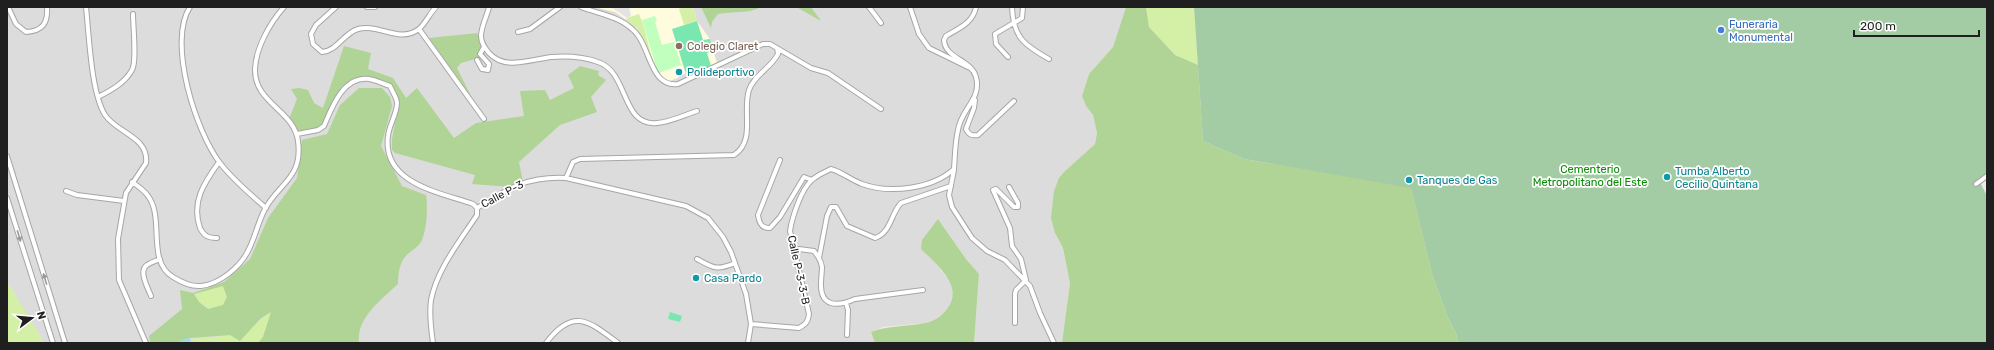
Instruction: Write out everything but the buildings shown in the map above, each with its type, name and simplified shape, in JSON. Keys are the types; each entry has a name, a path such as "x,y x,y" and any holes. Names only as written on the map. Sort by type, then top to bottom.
{"street":[{"path":"8,7 16,24 26,32 35,32 43,27 47,19 47,7"},
{"path":"86,7 98,97 106,116 138,142 146,152 146,163 126,193 118,239 119,280 146,343"},
{"path":"190,7 181,32 180,43 188,88 204,134 219,162 233,178 266,208"},
{"path":"132,182 143,190 149,197 154,212 160,259 168,274 184,283 202,286 215,282 228,273 245,257 266,208 293,174 297,159 297,134 288,119 262,93 255,77 257,54 271,25 284,7"},
{"path":"336,7 316,25 311,34 313,44 322,52 329,51 357,29 371,28 394,35 408,34 419,29 436,7"},
{"path":"367,7 376,7"},
{"path":"489,7 481,35 484,47 495,59 509,63 553,57 575,58 598,62 607,67 616,75 633,113 641,121 656,123 697,111"},
{"path":"518,32 530,29 560,7"},
{"path":"581,7 616,18 633,29 643,43 658,76 670,85 678,84 763,44 776,48 811,68 828,73 880,109"},
{"path":"869,7 881,23"},
{"path":"910,7 919,34 929,48 973,69"},
{"path":"976,7 974,15 969,22 946,36 944,40 948,51 968,63 973,69 978,88 974,108 966,129 969,134 973,136 978,135 1014,101"},
{"path":"1012,7 1012,24 1020,38 1030,49 1049,59"},
{"path":"1008,57 996,44 995,34 1022,18 1023,7"},
{"path":"98,97 115,87 132,71 134,59 133,14"},
{"path":"419,29 484,119"},
{"path":"477,60 482,69 488,70 489,64 480,54 484,47"},
{"path":"566,178 573,162 580,159 734,155 740,151 747,136 747,102 749,90 758,76 774,62 778,54 776,48"},
{"name":"Calle P-3","path":"297,134 318,130 324,126 332,107 345,87 349,84 369,80 390,86 397,103 388,136 388,156 397,171 408,180 473,204 477,208 503,192 531,180 549,177 566,178 686,206 708,218 723,237 731,252 746,294 751,324 748,343"},
{"path":"975,99 963,115 958,129 954,169 949,195 952,207 972,238 987,251 1005,260 1026,280 1030,286 1040,313 1054,343"},
{"path":"7,156 65,343"},
{"path":"780,160 758,215 760,224 764,227 770,228 780,217 804,177 812,180"},
{"path":"217,238 210,238 203,233 198,221 196,206 219,162"},
{"name":"Calle P-3-3-B","path":"751,324 798,328 806,325 808,321 809,314 790,231 791,222 805,188 812,180 831,169 862,184 885,188 900,188 932,183 939,180 954,169"},
{"path":"1976,184 1987,176"},
{"path":"923,290 855,299 846,303 834,305 827,302 821,291 822,269 820,258 827,216 831,207 836,207 847,226 875,238 883,234 896,207 901,203 951,186"},
{"path":"1009,187 1018,203 1018,207 1014,207 996,189 993,190 1010,228 1012,246 1021,259 1026,280"},
{"path":"66,190 77,195 124,201"},
{"path":"7,198 53,343"},
{"path":"433,343 430,327 431,300 439,275 477,215 477,208"},
{"path":"794,250 800,249 814,251 820,258"},
{"path":"151,296 143,274 147,265 160,259"},
{"path":"697,259 715,269 735,263"},
{"path":"1015,323 1016,290 1026,280"},
{"path":"846,303 848,310 847,335"},
{"path":"546,343 556,331 568,323 579,321 593,324 618,343"}],"shaded area":[{"path":"7,7 1126,7 1113,47 1089,74 1082,96 1086,106 1093,115 1097,133 1095,144 1065,171 1055,233 1063,248 1070,283 1062,343 974,343 979,274 966,259 938,219 940,269 951,282 953,295 950,306 941,318 925,323 883,327 871,332 875,343 7,343"},
{"name":"Colegio Claret","path":"594,7 693,7 697,21 710,39 717,63 678,76 678,78 669,82 660,79 644,40 635,26 615,12"},
{"path":"611,7 629,7 631,16 627,18"}],"green space":[{"path":"683,7 693,7 697,21 684,25 679,9"},
{"path":"701,7 761,7 746,12 718,14 712,22 711,28"},
{"path":"795,7 811,7 821,21 798,8"},
{"path":"1126,7 1146,7 1149,27 1175,55 1198,65 1203,141 1244,159 1411,187 1432,274 1448,318 1456,333 1458,343 1062,343 1070,283 1063,248 1055,233 1051,218 1054,191 1059,178 1065,171 1095,144 1097,133 1093,115 1086,106 1082,96 1089,74 1113,47"},
{"path":"1146,7 1194,7 1198,65 1175,55 1149,27"},
{"name":"Cementerio Metropolitano del Este","path":"1194,7 1987,7 1987,176 1980,182 1987,196 1987,343 1458,343 1456,333 1448,318 1432,274 1411,188 1244,159 1203,141"},
{"path":"639,14 653,62 637,28 626,20 627,18"},
{"path":"655,16 657,21 655,22 662,45 674,42 681,65 658,73 642,20"},
{"path":"697,21 703,40 710,39 714,51 707,53 711,66 686,74 672,29"},
{"path":"477,33 486,56 461,63 457,68 471,96 429,38"},
{"path":"344,46 371,53 368,69 393,78 406,98 417,88 454,138 476,123 524,116 520,91 545,90 550,100 574,88 568,75 580,66 599,71 598,75 606,80 591,97 597,112 560,125 519,162 523,182 510,187 472,184 475,175 395,153 392,150 392,139 399,101 389,83 368,78 342,86 329,108 322,127 296,134 289,119 297,99 291,89 299,88 308,90 314,103 323,108"},
{"path":"359,88 382,88 390,97 392,106 381,146 402,186 426,195 427,200 426,225 421,242 401,263 398,284 377,303 361,325 359,343 258,343 263,337 271,312 261,318 240,341 230,335 190,338 175,343 150,343 149,336 182,309 180,290 193,293 224,282 250,259 268,218 297,178 302,140 327,134 340,105","holes":["223,286 227,297 223,305 208,309 199,302 194,294"]},
{"path":"938,219 966,259 979,274 974,343 875,343 871,332 884,328 932,321 938,318 947,309 952,300 953,292 951,284 941,269 921,249 922,240"},
{"path":"7,281 42,339 44,343 7,343"},
{"path":"223,286 227,297 223,305 208,309 199,302 193,294"},
{"path":"272,312 263,337 258,343 190,343 191,339 224,336 249,329"},
{"path":"670,312 682,316 680,322 668,319"}],"water":[{"path":"187,338 191,339 190,343 175,343"}],"place":[{"name":"Funeraria Monumental","path":"1721,30"},
{"name":"Colegio Claret","path":"679,46"},
{"name":"Polideportivo","path":"679,72"},
{"name":"Tumba Alberto Cecilio Quintana","path":"1667,177"},
{"name":"Tanques de Gas","path":"1409,180"},
{"name":"Casa Pardo","path":"696,278"}]}
